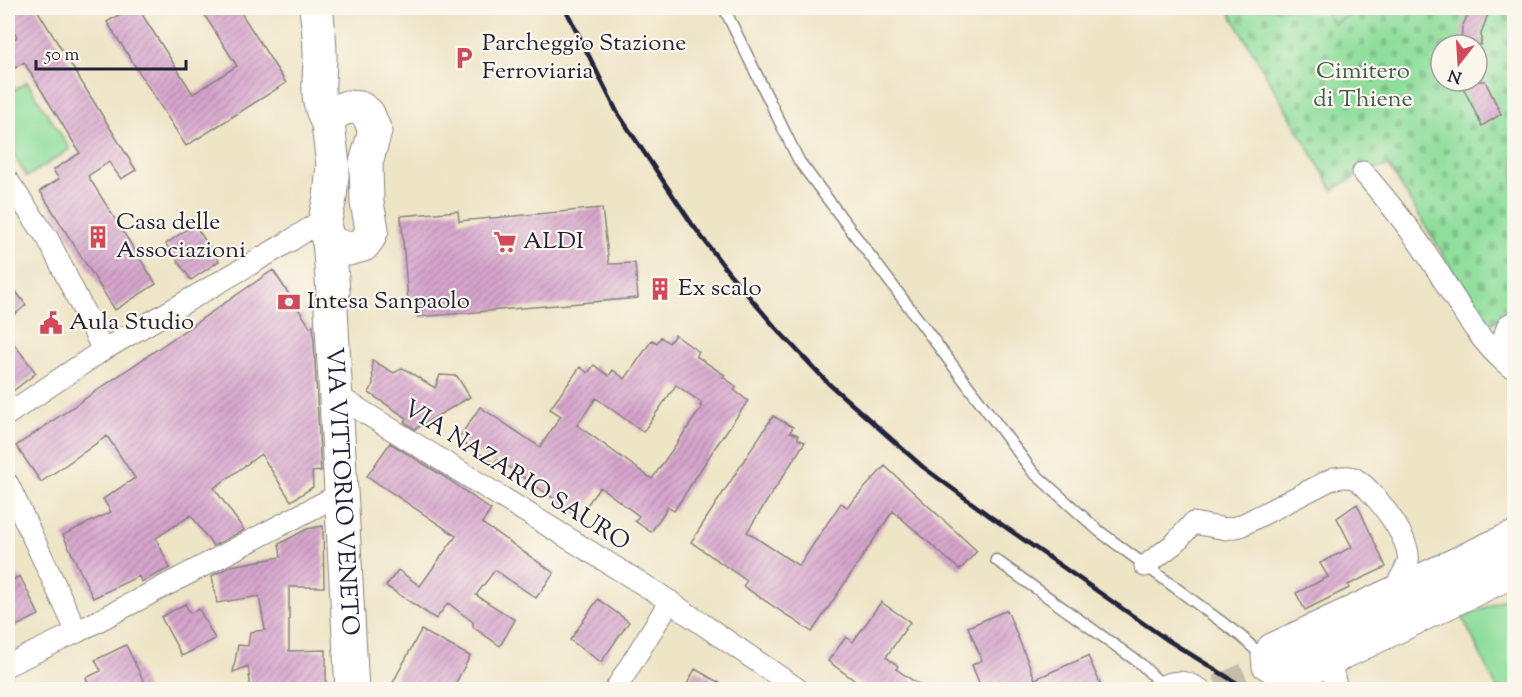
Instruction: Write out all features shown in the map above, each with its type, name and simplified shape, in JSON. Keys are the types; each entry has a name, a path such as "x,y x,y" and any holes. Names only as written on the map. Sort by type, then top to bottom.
{"main road":[{"name":"VIA VITTORIO VENETO","path":"316,8 320,55 318,93 320,106 328,124 327,132 333,165 327,232 333,292 331,309 352,690"},
{"path":"320,55 352,98 356,107 368,114 375,130 366,163 367,203 372,229 352,265 333,292"},
{"path":"328,124 334,113 356,107"},
{"path":"327,232 338,247 348,249 363,244"},
{"path":"1283,673 1515,553"}],"street":[{"path":"1363,172 1410,229 1496,356 1512,370"},
{"path":"8,181 48,239 104,351"},
{"path":"8,414 104,351 290,241 327,232"},
{"path":"1512,370 1502,342 1508,325 1515,322"},
{"name":"VIA NAZARIO SAURO","path":"336,395 670,601 800,690"},
{"path":"1145,566 1175,543 1193,523 1226,529 1240,526 1334,478 1347,476 1356,479 1383,507 1407,548 1408,561 1396,586"},
{"path":"8,484 76,632"},
{"path":"8,665 342,493"},
{"path":"1515,532 1269,645 1283,673 1331,665 1515,577"},
{"path":"615,690 670,601"},
{"path":"1331,665 1337,690"},
{"path":"1158,687 1174,681 1189,682 1201,690"}],"lane":[{"path":"724,8 799,161 1033,472 1100,531 1242,637 1283,673"},
{"path":"996,560 1141,664 1158,687"}],"green space":[{"name":"Cimitero di Thiene","path":"1227,8 1514,8 1514,309 1487,327 1389,166 1363,172 1333,190"},
{"path":"1324,8 1363,8 1333,24"},
{"path":"27,82 70,149 27,177 8,146 8,94"},
{"path":"1514,594 1514,689 1497,689 1463,618"}],"building":[{"path":"8,8 36,8 136,170 121,179 109,162 88,176 156,284 115,310 40,191 59,179 53,170 80,153 24,62 15,68 8,56 8,43 17,37 8,20"},
{"path":"130,8 138,8 193,94 237,66 200,8 238,8 286,83 186,146 107,22"},
{"path":"1471,8 1490,8 1481,33 1462,33"},
{"path":"1489,89 1501,114 1482,126 1466,93 1489,93"},
{"name":"ALDI","path":"602,208 609,264 635,263 638,298 418,317 419,300 408,301 401,216 458,211 459,221"},
{"path":"194,224 219,261 191,280 166,244"},
{"path":"273,270 310,327 313,325 321,471 312,472 313,487 291,501 261,454 214,488 244,530 213,546 191,515 156,538 170,568 141,582 139,576 93,598 63,535 111,512 103,499 135,478 107,436 41,482 16,446"},
{"path":"8,281 26,305 8,320"},
{"path":"675,335 699,352 696,356 725,375 723,377 737,387 734,390 748,401 674,511 668,507 651,532 635,521 639,516 600,487 579,516 497,459 494,463 458,439 480,407 540,447 561,416 550,409 580,367 588,373 594,365 609,376 613,370 625,379 652,340 657,343 661,337 669,343","holes":["676,385 702,403 700,406 702,407 652,479 577,425 596,398 643,432"]},
{"path":"8,336 36,373 8,395"},
{"path":"372,360 394,373 403,368 435,388 440,375 457,376 470,397 415,429 404,422 407,418 369,393 373,384"},
{"path":"773,416 793,427 790,432 798,435 798,439 805,442 747,532 799,566 841,503 847,507 885,466 977,551 960,570 893,511 812,632 743,586 747,581 691,542"},
{"path":"390,443 448,479 491,510 482,523 554,573 536,598 495,570 476,595 515,620 500,646 473,627 473,622 448,603 436,619 386,586 398,570 420,586 456,536 367,476"},
{"path":"1357,504 1386,567 1348,585 1349,588 1305,610 1296,593 1328,577 1320,563 1352,547 1337,518"},
{"path":"323,526 324,587 289,587 289,651 326,650 326,689 251,690 248,666 233,672 238,645 248,646 250,632 265,630 259,596 217,603 212,576 231,566 281,557 279,544 307,529"},
{"path":"20,576 39,615 8,630 8,582"},
{"path":"598,599 629,622 601,662 570,640"},
{"path":"881,602 910,622 886,657 898,666 896,669 927,690 868,690 828,661 846,637 853,642"},
{"path":"185,604 190,613 199,609 215,639 182,656 161,617"},
{"path":"1007,610 1035,679 1088,656 1103,690 982,690 972,665 982,660 968,627"},
{"path":"421,630 470,656 452,690 389,690"},
{"path":"126,645 148,690 91,690 86,678 101,671 95,660"},
{"path":"695,669 732,690 684,690"}],"tunnel":[{"path":"1219,690 1285,660"}],"railway":[{"path":"565,8 617,112 692,224 729,273 775,327 829,384 923,467 991,517 1166,639 1248,690"}],"place":[{"name":"Parcheggio Stazione Ferroviaria","path":"464,58"},
{"name":"Casa delle Associazioni","path":"98,237"},
{"name":"ALDI","path":"505,242"},
{"name":"Ex scalo","path":"660,289"},
{"name":"Intesa Sanpaolo","path":"289,302"},
{"name":"Aula Studio","path":"51,323"}]}
